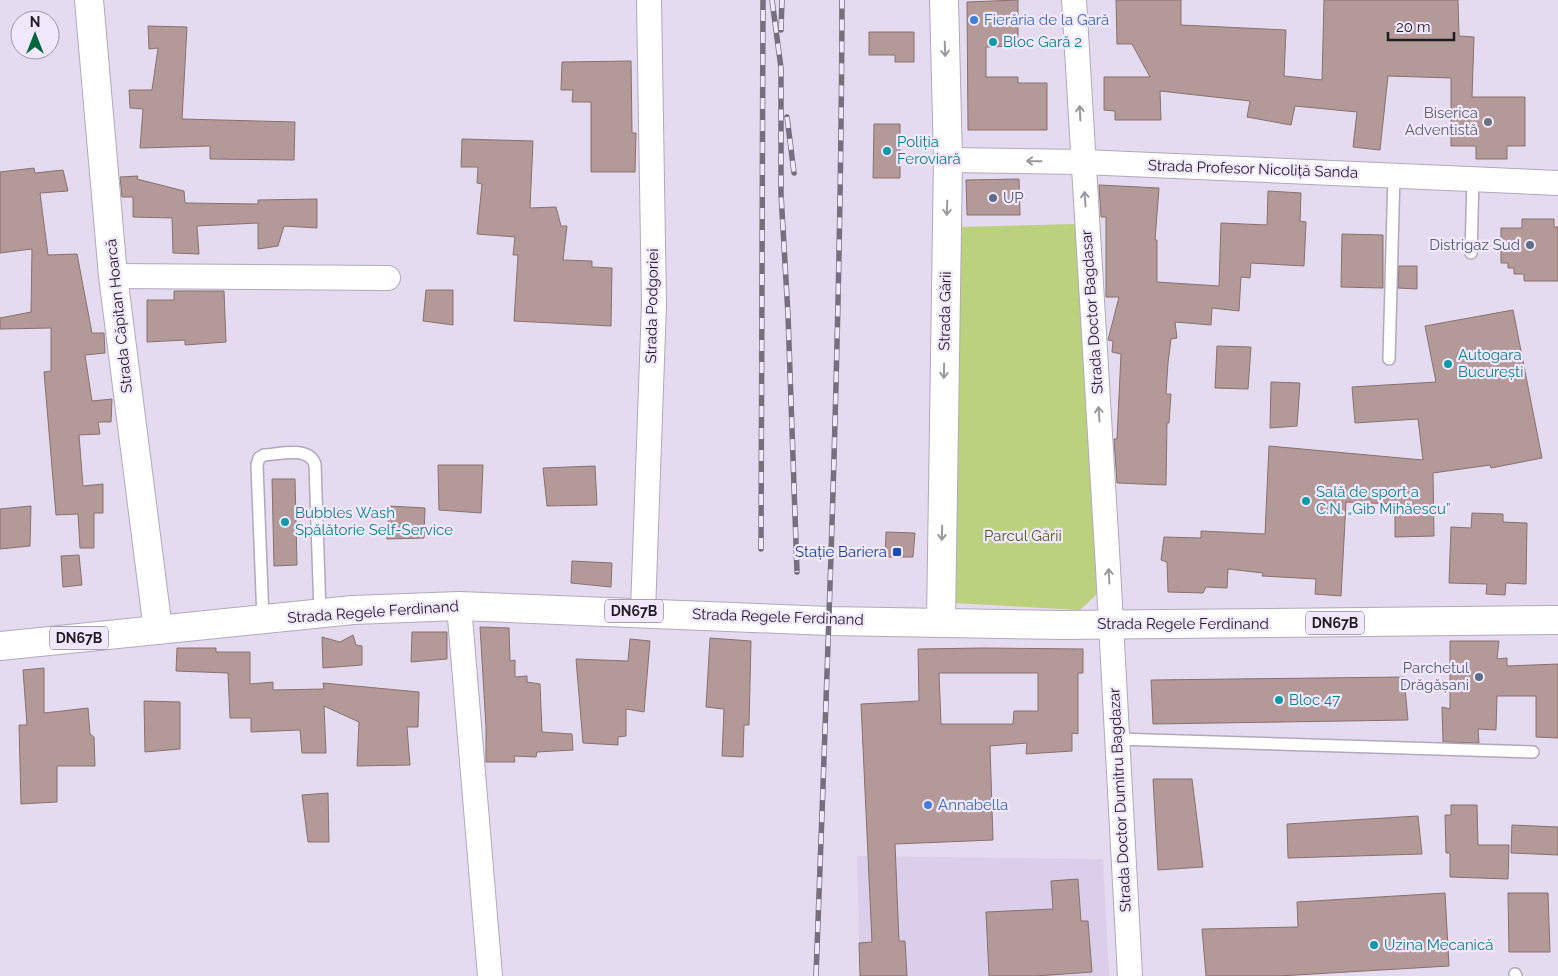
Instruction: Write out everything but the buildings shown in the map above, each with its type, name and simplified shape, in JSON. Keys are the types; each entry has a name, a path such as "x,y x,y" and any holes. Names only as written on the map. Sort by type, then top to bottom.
{"main road":[{"name":"Strada Căpitan Hoarcă","path":"89,0 113,276 158,630"},
{"name":"Strada Gării","path":"941,622 948,160 944,0"},
{"name":"Strada Regele Ferdinand","path":"0,646 320,613 460,606 830,621 1111,625 1558,620"}],"street":[{"name":"Strada Podgoriei","path":"643,612 654,304 649,0"},
{"name":"Strada Doctor Bagdasar","path":"1074,0 1111,625"},
{"name":"Strada Profesor Nicoliță Sanda","path":"948,160 1083,162 1558,184"},
{"path":"113,276 388,278"},
{"path":"460,606 490,976"},
{"name":"Strada Doctor Dumitru Bagdazar","path":"1111,625 1130,976"}],"lane":[{"path":"1389,359 1394,175"},
{"path":"1471,253 1473,179"},
{"path":"263,619 256,465 259,458 264,455 306,453 313,457 316,464 320,613"},
{"path":"1116,739 1533,752"}],"shaded area":[{"path":"857,856 1103,859 1109,976 860,976"}],"green space":[{"name":"Parcul Gării","path":"1075,224 1098,593 1080,610 952,603 958,227"}],"railway":[{"path":"761,549 763,0"},
{"path":"772,0 781,68 781,194 788,315 797,572"},
{"path":"781,30 782,0"},
{"path":"816,976 836,366 842,0"},
{"path":"787,117 794,173"}],"place":[{"name":"Fierăria de la Gară","path":"974,20"},
{"name":"Bloc Gară 2","path":"993,42"},
{"name":"Biserica Adventistă","path":"1488,122"},
{"name":"Poliția Feroviară","path":"887,151"},
{"name":"UP","path":"993,198"},
{"name":"Distrigaz Sud","path":"1530,245"},
{"name":"Autogara București","path":"1448,364"},
{"name":"Sală de sport a C.N. „Gib Mihăescu”","path":"1306,501"},
{"name":"Bubbles Wash Spălătorie Self-Service","path":"285,522"},
{"name":"Stație Bariera","path":"897,552"},
{"name":"Parchetul Drăgășani","path":"1479,677"},
{"name":"Bloc 47","path":"1279,700"},
{"name":"Annabella","path":"928,805"},
{"name":"Uzina Mecanică","path":"1374,945"}]}
